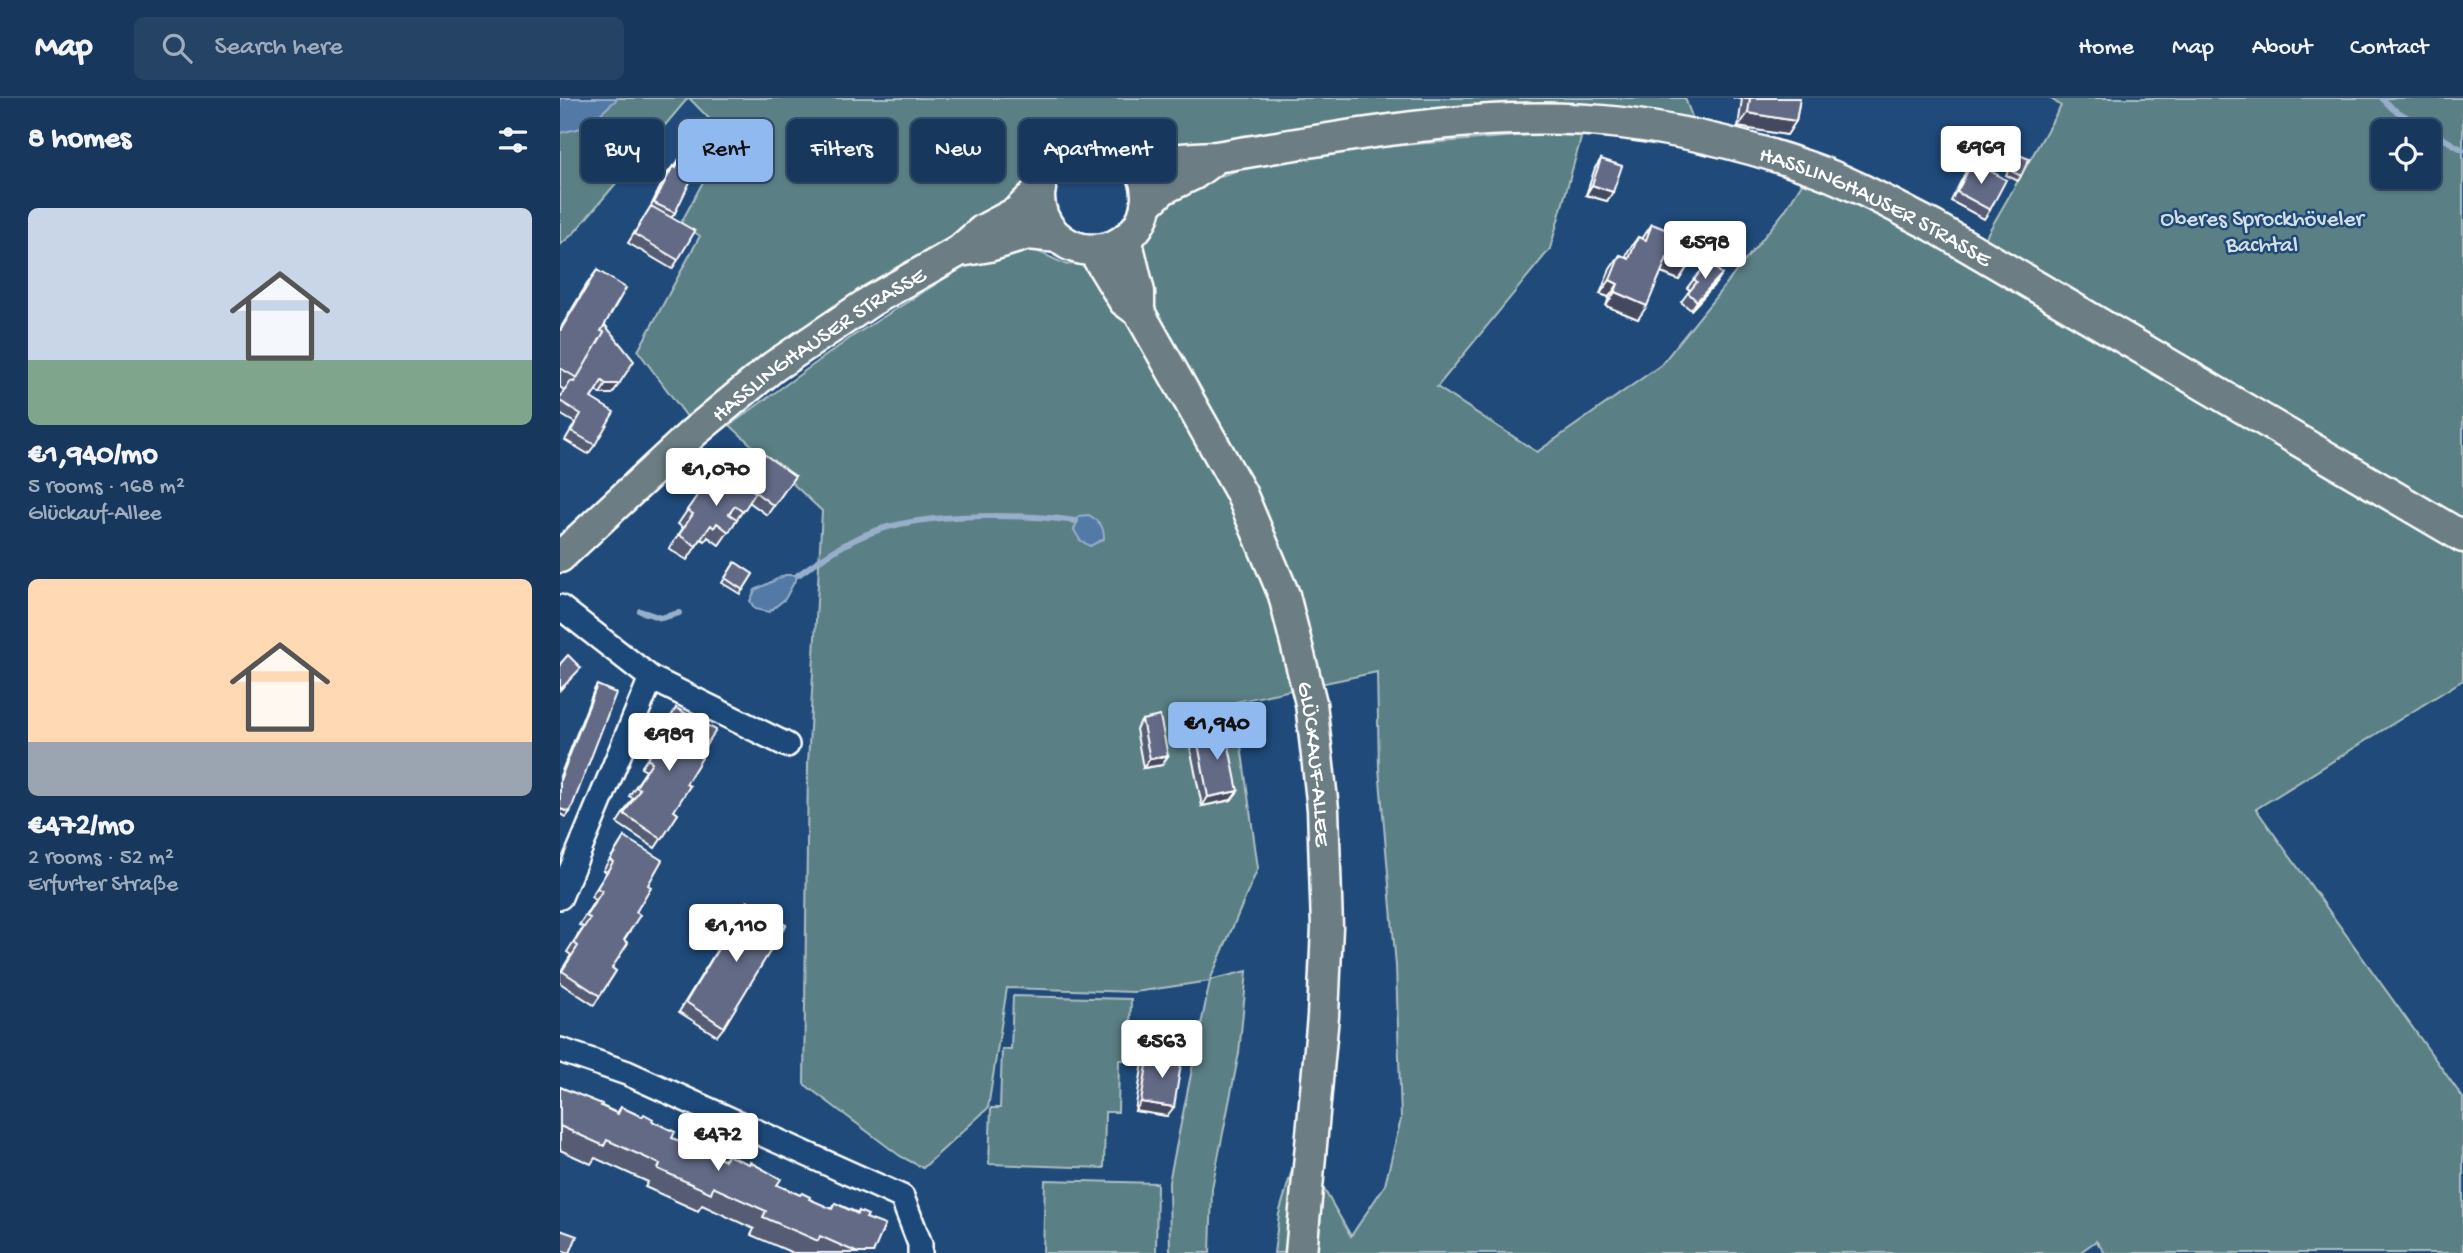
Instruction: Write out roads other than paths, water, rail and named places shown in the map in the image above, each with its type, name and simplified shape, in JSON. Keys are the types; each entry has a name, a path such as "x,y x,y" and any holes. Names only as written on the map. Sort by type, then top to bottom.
{"main road":[{"name":"HASSLINGHAUSER STRASSE","path":"1176,160 1216,157 1432,125 1502,120 1622,123 1714,139 1753,150 1810,167 1933,226 2463,537"},
{"name":"HASSLINGHAUSER STRASSE","path":"1146,205 1163,189 1194,174 1216,157"},
{"path":"1042,182 1040,189 1042,213 1058,237 1080,248 1093,250 1110,247 1126,238 1142,218 1146,205 1144,182"},
{"name":"HASSLINGHAUSER STRASSE","path":"560,557 693,433 773,367 871,301 959,251 983,230 1017,212 1040,189"},
{"name":"HASSLINGHAUSER STRASSE","path":"959,251 989,246 1028,234 1058,237"},
{"name":"GLÜCKAUF-ALLEE","path":"1126,238 1139,292 1139,312"},
{"name":"GLÜCKAUF-ALLEE","path":"1093,250 1124,301 1139,312 1241,493 1284,595 1311,703 1323,809 1327,927 1324,1016 1301,1253"}],"street":[{"path":"560,607 651,678 787,746"},
{"path":"560,897 651,678"},
{"path":"560,1050 627,1073 902,1197 920,1244 920,1253"}],"water":[{"path":"560,98 618,98 595,119 581,119 581,128 560,133"},
{"path":"1089,515 1101,525 1104,539 1090,546 1080,540 1074,530 1079,516"},
{"path":"785,575 798,575 785,599 769,612 755,609 750,601 755,590"}],"waterway":[{"path":"2382,98 2393,109 2463,150"},
{"path":"798,575 852,541 909,522 981,516 1076,521"},
{"path":"640,611 661,618 679,613"}],"park label":[{"name":"Oberes Sprockhöveler Bachtal","path":"2262,230"}]}
